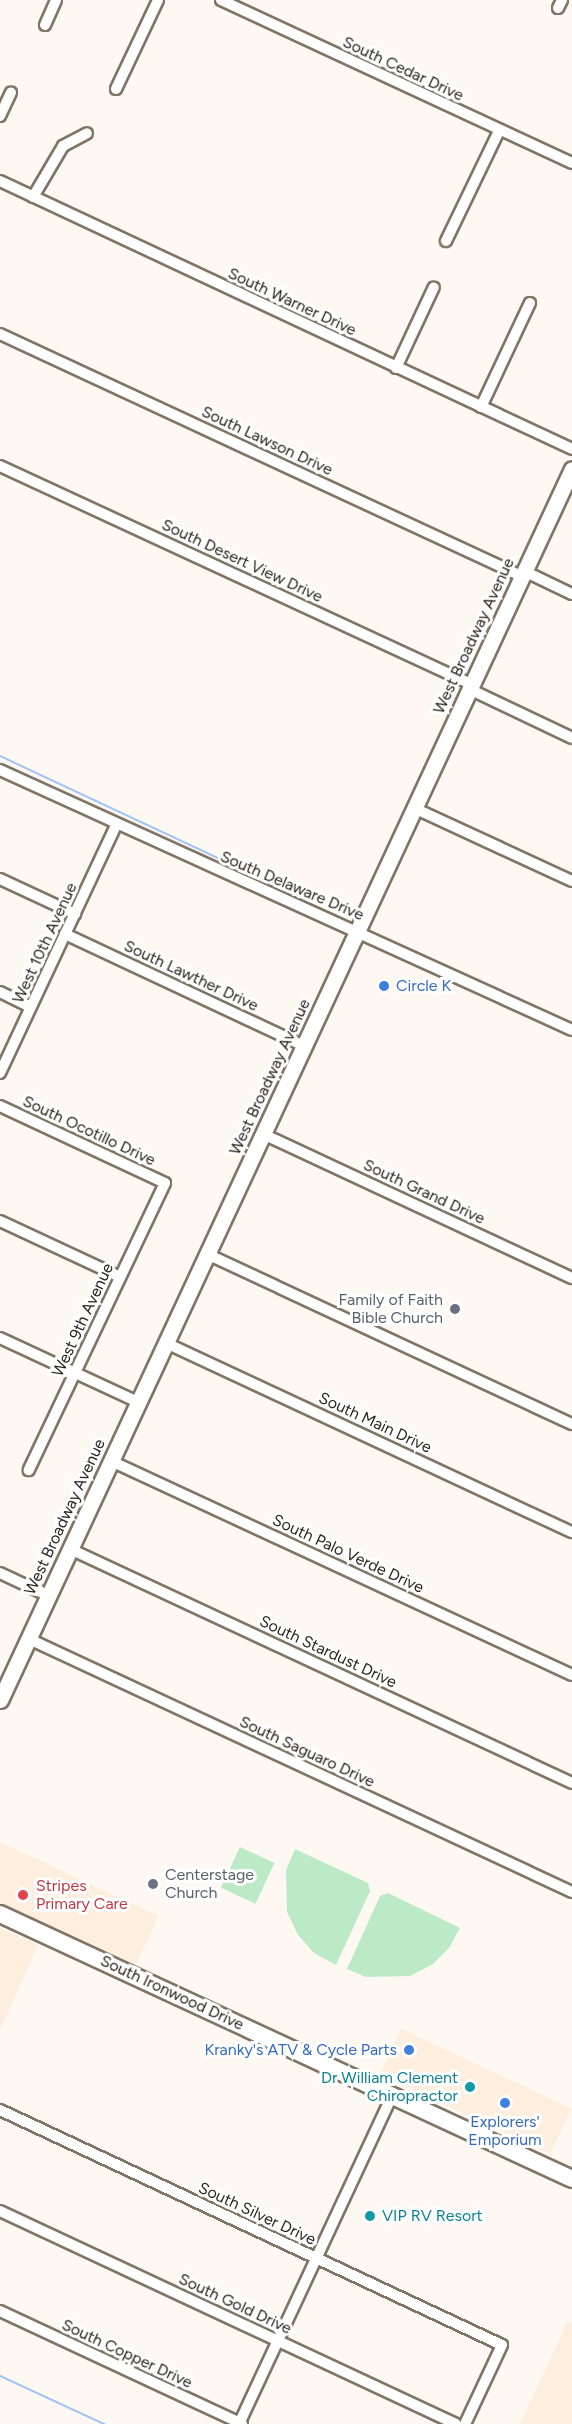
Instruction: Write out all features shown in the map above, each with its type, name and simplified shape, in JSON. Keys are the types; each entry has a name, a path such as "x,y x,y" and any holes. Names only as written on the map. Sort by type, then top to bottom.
{"main road":[{"name":"West Broadway Avenue","path":"0,1700 572,469"},
{"name":"South Ironwood Drive","path":"0,1914 572,2179"}],"street":[{"path":"45,25 56,0"},
{"path":"116,89 158,0"},
{"name":"South Cedar Drive","path":"221,0 499,131 571,161"},
{"path":"0,116 11,92"},
{"path":"446,242 499,131"},
{"path":"33,197 63,146 87,133"},
{"name":"South Warner Drive","path":"0,181 572,449"},
{"path":"396,368 434,287"},
{"path":"481,407 530,303"},
{"name":"South Lawson Drive","path":"0,334 572,594"},
{"name":"South Desert View Drive","path":"0,466 470,687 572,738"},
{"name":"South Delaware Drive","path":"0,770 116,825 357,930 572,1030"},
{"path":"414,808 572,881"},
{"name":"West 10th Avenue","path":"0,1073 116,825"},
{"path":"0,879 75,914"},
{"name":"South Lawther Drive","path":"65,934 304,1046"},
{"path":"0,992 31,1007"},
{"name":"South Ocotillo Drive","path":"0,1106 165,1183"},
{"name":"South Grand Drive","path":"263,1134 572,1278"},
{"name":"West 9th Avenue","path":"28,1470 165,1183"},
{"path":"0,1221 120,1277"},
{"path":"207,1254 572,1424"},
{"path":"0,1338 138,1402"},
{"name":"South Main Drive","path":"166,1343 572,1532"},
{"name":"South Palo Verde Drive","path":"111,1461 572,1675"},
{"name":"South Stardust Drive","path":"70,1549 572,1783"},
{"path":"0,1573 49,1596"},
{"name":"South Saguaro Drive","path":"29,1639 572,1892"},
{"path":"240,2424 392,2096"},
{"name":"South Silver Drive","path":"0,2110 502,2345 465,2424"},
{"name":"South Gold Drive","path":"0,2211 456,2424"},
{"name":"South Copper Drive","path":"0,2311 240,2424"}],"shaded area":[{"path":"0,1842 159,1916 135,1966 0,1903"},
{"path":"0,1928 38,1945 0,2030"},
{"path":"401,2029 571,2108 550,2154 380,2074"},
{"path":"568,2321 572,2323 572,2424 520,2424"}],"green space":[{"path":"240,1847 274,1863 255,1904 221,1888"},
{"path":"295,1849 368,1883 370,1891 336,1965 314,1953 298,1935 287,1912 286,1870"},
{"path":"388,1893 460,1928 449,1948 433,1964 410,1976 366,1977 347,1969 380,1896"}],"waterway":[{"path":"0,756 258,877"},
{"path":"0,2376 104,2424"}],"place":[{"name":"Circle K","path":"384,986"},
{"name":"Family of Faith Bible Church","path":"455,1309"},
{"name":"Centerstage Church","path":"153,1884"},
{"name":"Stripes Primary Care","path":"23,1895"},
{"name":"Kranky's ATV & Cycle Parts","path":"409,2050"},
{"name":"Dr William Clement Chiropractor","path":"470,2087"},
{"name":"Explorers' Emporium","path":"505,2103"},
{"name":"VIP RV Resort","path":"370,2216"}]}
